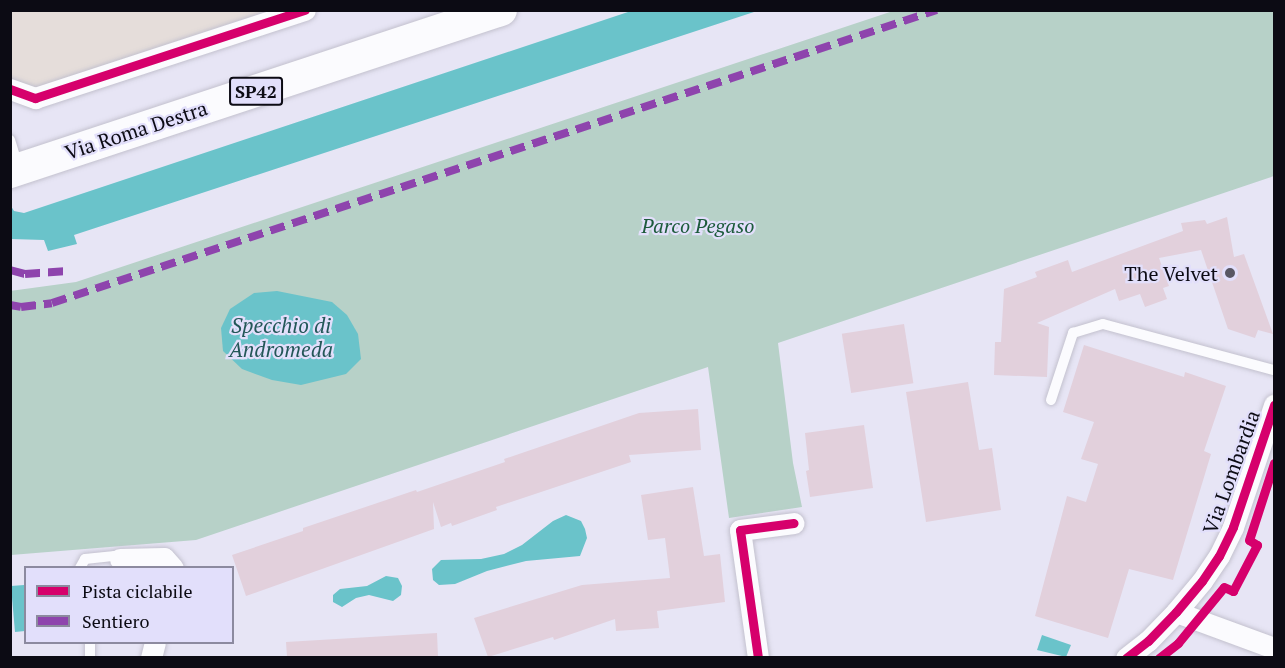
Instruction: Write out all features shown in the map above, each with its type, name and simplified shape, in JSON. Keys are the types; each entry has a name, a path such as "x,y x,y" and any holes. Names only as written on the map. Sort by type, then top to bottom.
{"main road":[{"name":"Via Roma Destra","path":"13,160 501,10"}],"street":[{"path":"10,89 35,98 305,10"},
{"name":"Via Lombardia","path":"1126,657 1148,640 1176,612 1202,581 1233,527 1275,405"},
{"path":"758,657 740,530 794,523"},
{"path":"122,563 164,558 172,566"},
{"path":"1176,612 1275,648"}],"lane":[{"path":"1051,400 1073,333 1103,324 1275,370"},
{"path":"81,566 85,559 115,556 122,563"}],"shaded area":[{"path":"10,11 267,11 29,90 11,83"}],"green space":[{"name":"Parco Pegaso","path":"893,11 1274,11 1274,176 778,343 793,463 802,507 729,518 708,367 196,540 11,555 10,291 76,282"}],"water":[{"path":"634,10 757,11 74,235 77,244 48,251 44,240 11,239 11,206 14,211 24,213"},
{"name":"Specchio di Andromeda","path":"277,291 332,302 347,315 358,334 361,359 346,374 301,385 272,380 242,369 223,351 221,328 230,309 254,293"},
{"path":"566,515 581,521 585,529 587,538 580,556 526,561 487,571 455,584 439,585 433,580 432,569 441,560 481,559 504,554 522,545 553,521"},
{"path":"386,576 398,578 402,586 401,595 393,601 369,595 356,598 342,607 333,602 333,595 340,589 367,586"},
{"path":"24,585 24,631 15,632 11,586"},
{"path":"1042,635 1071,645 1066,657 1037,650"}],"building":[{"path":"1227,217 1234,257 1244,254 1273,334 1258,330 1255,338 1228,329 1201,250 1159,258 1169,286 1163,288 1167,299 1145,307 1140,294 1119,301 1115,289 1037,323 1049,327 1047,377 994,375 995,342 1001,342 1004,289 1037,277 1035,272 1068,260 1072,272 1183,231 1181,223 1205,220 1207,224"},
{"path":"904,324 913,383 851,393 842,334"},
{"path":"1084,345 1184,377 1185,372 1226,386 1204,451 1211,454 1173,580 1129,569 1108,638 1035,616 1067,496 1086,502 1098,464 1081,459 1094,422 1063,412"},
{"path":"968,382 979,450 992,448 1001,510 926,522 906,392"},
{"path":"698,409 701,450 629,455 631,462 496,507 497,510 452,526 451,523 441,527 433,502 434,529 246,596 232,555 303,531 303,528 505,462 504,459 639,413"},
{"path":"864,425 873,488 810,497 806,471 809,470 805,433"},
{"path":"693,487 704,556 720,554 725,602 657,611 659,628 616,631 615,619 554,640 553,637 488,657 474,618 582,585 670,578 665,538 648,540 641,495"},
{"path":"437,633 438,657 287,657 286,642"}],"marked path":[{"path":"10,305 21,307 52,303 937,10"},
{"path":"10,270 25,274 64,271"}],"cycle path":[{"path":"10,89 35,98 305,10"},
{"path":"1126,658 1148,641 1176,612 1219,556 1233,527 1274,405"},
{"path":"1159,658 1178,643 1224,587 1233,591 1257,545 1249,540 1274,463"},
{"path":"758,658 740,530 794,523"}],"place":[{"name":"The Velvet","path":"1230,273"}]}
